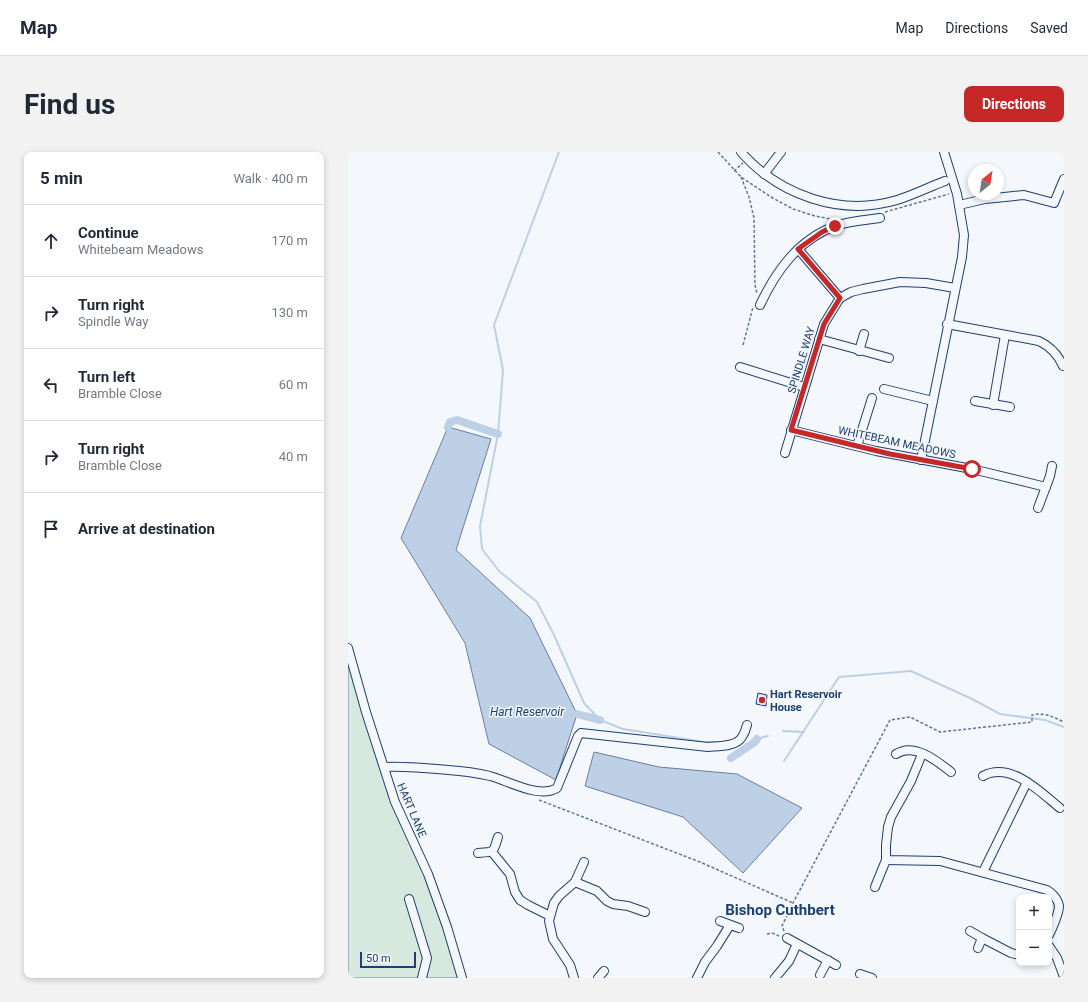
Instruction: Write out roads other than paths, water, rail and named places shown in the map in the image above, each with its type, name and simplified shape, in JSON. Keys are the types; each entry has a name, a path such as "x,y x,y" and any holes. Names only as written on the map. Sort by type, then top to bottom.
{"street":[{"path":"741,152 764,174 778,183 814,200 834,205 870,206 896,200 945,181"},
{"path":"764,174 781,152"},
{"path":"921,460 954,288 962,257 964,235 957,194 944,152"},
{"path":"959,205 985,199 1024,195 1054,203 1064,179"},
{"path":"757,303 768,289 784,263 798,249 822,232 835,226 880,218"},
{"path":"798,249 840,298 857,290 900,282 926,283 954,288"},
{"name":"SPINDLE WAY","path":"785,453 824,324 840,298"},
{"path":"947,324 1039,341 1046,344 1059,358 1063,366"},
{"path":"859,351 864,334"},
{"path":"993,404 1005,335"},
{"path":"819,339 889,358"},
{"path":"740,366 804,387"},
{"path":"884,390 933,401"},
{"path":"857,446 872,398"},
{"path":"975,401 1010,407"},
{"name":"WHITEBEAM MEADOWS","path":"791,430 921,460 972,469 1046,488"},
{"path":"1038,508 1046,488 1052,466"},
{"name":"HART LANE","path":"348,648 366,712 395,802 428,874 447,928 462,978"},
{"path":"384,767 410,766 459,771 489,776 532,790 542,792 552,791 558,788 578,736 581,733 708,747 738,742 742,738 747,725"},
{"path":"896,754 900,751 906,750 922,754 934,759 951,772"},
{"path":"875,887 886,860 888,827 891,817 911,781 922,754"},
{"path":"984,776 991,772 1002,772 1018,776 1060,808"},
{"path":"983,872 1027,782"},
{"path":"492,852 498,837"},
{"path":"478,853 492,852 510,874 515,892 520,900 550,916"},
{"path":"886,860 940,861 1047,890 1061,905 1052,930"},
{"path":"574,978 570,965 553,939 550,929 550,916 554,903 559,896 575,882 584,862"},
{"path":"575,882 597,891 607,901 613,904 628,906 645,912"},
{"path":"409,899 427,958 422,978"},
{"path":"720,921 739,928"},
{"path":"697,978 730,925"},
{"path":"970,931 1016,955"},
{"path":"787,938 836,964"},
{"path":"978,948 982,938"},
{"path":"775,978 789,961 797,944"},
{"path":"1052,950 1057,958 1064,976"},
{"path":"820,975 828,960"},
{"path":"598,978 604,971"},
{"path":"860,974 872,978"}],"water":[{"name":"Hart Reservoir","path":"448,427 491,439 456,550 530,618 577,714 556,780 489,744 465,643 401,538"},
{"path":"594,752 659,767 737,774 802,808 743,873 683,817 585,786"}],"waterway":[{"path":"559,152 494,325 503,370 498,434 480,526 482,549 499,571 537,602 554,635 584,703 600,720 623,729 704,742 725,742"},
{"path":"448,427 450,422 457,420 498,434"},
{"path":"784,761 839,677 911,671 972,699 1000,714 1045,720 1064,727"},
{"path":"577,714 600,720"},
{"path":"783,731 804,732"},
{"path":"752,740 768,736"},
{"path":"731,758 755,742 757,739"}],"place":[{"name":"Hart Reservoir House","path":"762,700"}],"district":[{"name":"Bishop Cuthbert","path":"780,910"}]}
